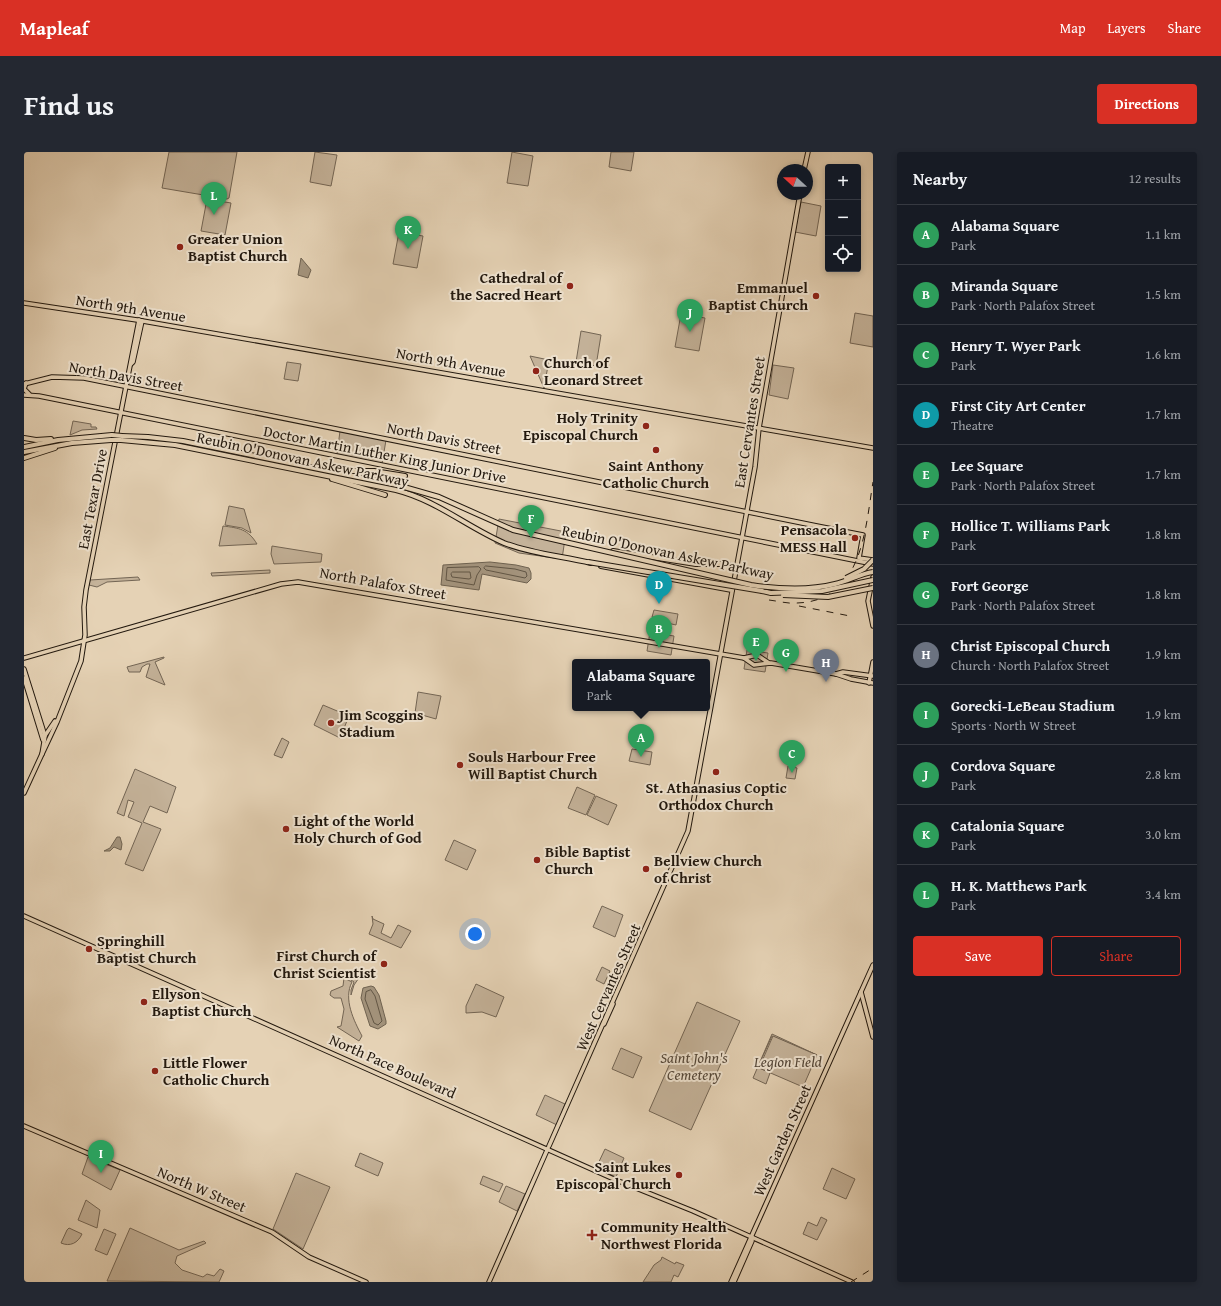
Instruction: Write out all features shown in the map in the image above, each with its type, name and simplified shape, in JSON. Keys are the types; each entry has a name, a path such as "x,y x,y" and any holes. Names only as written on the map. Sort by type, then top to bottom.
{"highway":[{"path":"24,438 36,440 63,439"},
{"name":"Reubin O'Donovan Askew Parkway","path":"24,452 61,444 111,438"},
{"name":"Reubin O'Donovan Askew Parkway","path":"24,447 63,439 122,438 175,445 324,470 440,497 513,530 745,583 795,589"},
{"path":"24,458 56,447 94,441"},
{"name":"Reubin O'Donovan Askew Parkway","path":"290,465 305,471 397,487 423,499 506,543 538,553 771,593 822,591 873,580"},
{"path":"324,470 368,471 405,476"},
{"path":"305,471 385,494"},
{"path":"578,545 680,562 728,564"},
{"path":"795,589 824,585 843,579 861,571 873,560"},
{"path":"588,562 620,570 732,591"},
{"path":"795,589 826,586 873,572"},
{"path":"771,593 791,596 817,597 848,594 873,588"}],"main road":[{"path":"805,164 808,152"},
{"name":"East Cervantes Street","path":"721,654 755,467 759,428 799,200"},
{"name":"North 9th Avenue","path":"24,303 140,320 873,448"},
{"name":"East Texar Drive","path":"58,717 80,664 85,641 86,590 131,364 133,362 140,320"},
{"name":"North Davis Street","path":"26,383 44,378 70,376 127,386 861,535 859,558 873,560"},
{"path":"26,383 24,386 25,391 34,396"},
{"name":"Doctor Martin Luther King Junior Drive","path":"24,396 34,396 121,413 873,564"},
{"path":"873,577 868,601 873,626"},
{"name":"North Palafox Street","path":"24,658 285,583 298,582 744,658 757,656 769,663"},
{"name":"West Cervantes Street","path":"489,1282 621,988 686,836 693,814 721,654"},
{"name":"North Palafox Street","path":"744,658 754,665 769,663 836,674 851,680 871,683"},
{"path":"871,683 873,662"},
{"path":"24,669 44,740"},
{"name":"North Palafox Street","path":"836,674 843,672 872,676"},
{"path":"24,678 44,740"},
{"path":"42,754 44,740 58,717"},
{"path":"24,794 58,717"},
{"name":"West Cervantes Street","path":"549,1147 686,836"},
{"name":"North Pace Boulevard","path":"24,916 852,1282"},
{"path":"628,970 632,958"},
{"name":"West Garden Street","path":"752,1238 873,965"},
{"path":"621,988 624,975"},
{"path":"861,992 873,1037"},
{"name":"North W Street","path":"24,1126 268,1230 309,1257 366,1282"},
{"path":"731,1282 752,1238"},
{"path":"734,1282 752,1238"}],"green space":[{"path":"169,152 237,152 229,198 227,199 162,188"},
{"path":"315,152 337,155 331,186 310,182"},
{"path":"512,152 533,156 528,186 507,183"},
{"path":"611,152 634,152 631,171 609,167"},
{"path":"207,199 231,203 225,235 201,231"},
{"path":"801,202 821,206 816,236 795,232"},
{"path":"399,232 423,236 417,268 393,264"},
{"path":"855,313 873,316 873,347 850,343"},
{"path":"681,314 705,318 699,351 675,347"},
{"path":"581,331 601,335 596,366 576,362"},
{"path":"530,356 549,360 544,388"},
{"path":"287,362 301,364 298,381 284,379"},
{"path":"773,365 794,368 788,399 769,395"},
{"path":"73,421 91,424 91,427 96,427 97,429 82,430 70,435"},
{"path":"340,431 386,440 382,464 337,454"},
{"path":"229,506 244,509 251,533 242,528 225,525"},
{"path":"499,519 566,532 562,559 519,553 495,543"},
{"path":"223,526 247,532 257,544 219,546"},
{"path":"272,546 322,554 321,562 274,564 271,554"},
{"path":"270,570 270,573 212,576 211,573"},
{"path":"138,577 140,580 107,582 97,587 89,585 90,580"},
{"path":"654,610 678,614 676,625 663,622 663,619 652,617"},
{"path":"650,632 674,636 671,655 647,651"},
{"path":"747,650 768,653 765,672 744,669"},
{"path":"164,657 155,662 165,685 146,677 150,664 142,667 140,672 129,672 127,667"},
{"path":"418,692 441,696 436,719 415,713"},
{"name":"Jim Scoggins Stadium","path":"323,705 349,716 340,738 314,725"},
{"path":"282,738 289,742 282,758 274,755"},
{"path":"632,749 652,752 650,765 629,761"},
{"path":"788,766 797,768 795,779 786,778"},
{"path":"135,769 176,787 167,813 150,806 143,822 161,829 143,871 125,864 142,823 128,817 134,802 128,800 124,816 117,813"},
{"path":"577,787 595,795 586,815 568,808"},
{"path":"596,796 617,805 608,825 587,815"},
{"path":"454,840 476,850 467,870 445,860"},
{"path":"602,906 623,915 615,937 593,927"},
{"path":"372,916 373,919 384,924 381,933 391,938 398,925 411,931 401,948 369,934 373,924"},
{"path":"602,967 610,971 604,984 596,980"},
{"path":"355,971 359,974 363,972 354,985 351,995 354,982 345,976"},
{"path":"344,978 352,982 349,1003 353,1017 362,1036 359,1041 337,1027 341,1026 344,1009 341,998 334,998 330,995 331,991 343,986"},
{"path":"476,984 504,997 496,1017 482,1012 466,1013 466,1006"},
{"name":"Saint John's Cemetery","path":"697,1002 740,1021 691,1130 649,1111"},
{"path":"772,1034 817,1055 772,1036 758,1067 770,1073 766,1084 753,1078"},
{"name":"Legion Field","path":"773,1036 817,1055 803,1087 759,1068"},
{"path":"621,1048 642,1057 633,1078 612,1069"},
{"path":"545,1095 565,1104 557,1125 536,1115"},
{"path":"605,1149 624,1158 616,1177 596,1168"},
{"path":"360,1153 383,1163 378,1176 355,1166"},
{"path":"88,1157 120,1170 111,1190 82,1174"},
{"path":"832,1168 855,1179 846,1199 823,1189"},
{"path":"296,1173 330,1187 303,1249 273,1229"},
{"path":"483,1176 503,1184 499,1192 480,1184"},
{"path":"506,1186 525,1194 517,1211 499,1202"},
{"path":"86,1200 100,1210 97,1228 78,1220"},
{"path":"821,1217 827,1220 817,1240 803,1234 808,1222 817,1226"},
{"path":"69,1228 82,1234 76,1242 68,1245 61,1243"},
{"path":"130,1228 179,1250 204,1241 206,1243 177,1256 175,1263 182,1270 203,1277 207,1274 214,1276 220,1269 224,1271 219,1282 107,1281"},
{"path":"104,1229 116,1234 107,1255 95,1250"},
{"path":"662,1257 675,1264 676,1262 684,1265 678,1277 674,1275 671,1282 643,1282 654,1265 661,1260"}],"water":[{"path":"301,258 311,270 308,278 298,275"},
{"path":"490,562 529,568 531,579 527,583 482,574 479,590 441,585 443,565"},
{"path":"117,837 120,837 122,844 121,850 114,847 110,851 104,851 110,848"},
{"path":"371,986 374,987 379,995 386,1021 386,1024 378,1029 370,1026 361,998 363,988"}],"railway":[{"path":"769,600 797,603 819,599 835,590 848,577 863,541 873,482"},
{"path":"799,606 850,616"},
{"path":"851,1282 873,1268"}],"place":[{"name":"H. K. Matthews Park","path":"214,215"},
{"name":"Greater Union Baptist Church","path":"180,247"},
{"name":"Catalonia Square","path":"408,249"},
{"name":"Cathedral of the Sacred Heart","path":"570,286"},
{"name":"Emmanuel Baptist Church","path":"816,296"},
{"name":"Cordova Square","path":"690,332"},
{"name":"Church of Leonard Street","path":"536,371"},
{"name":"Holy Trinity Episcopal Church","path":"646,426"},
{"name":"Saint Anthony Catholic Church","path":"656,450"},
{"name":"Hollice T. Williams Park","path":"531,538"},
{"name":"Pensacola MESS Hall","path":"855,538"},
{"name":"First City Art Center","path":"659,604"},
{"name":"Miranda Square","path":"659,648"},
{"name":"Lee Square","path":"756,661"},
{"name":"Fort George","path":"786,672"},
{"name":"Christ Episcopal Church","path":"826,682"},
{"name":"Jim Scoggins Stadium","path":"331,723"},
{"name":"Alabama Square","path":"641,757"},
{"name":"Souls Harbour Free Will Baptist Church","path":"460,765"},
{"name":"St. Athanasius Coptic Orthodox Church","path":"716,772"},
{"name":"Henry T. Wyer Park","path":"792,773"},
{"name":"Light of the World Holy Church of God","path":"286,829"},
{"name":"Bible Baptist Church","path":"537,860"},
{"name":"Bellview Church of Christ","path":"646,869"},
{"name":"Springhill Baptist Church","path":"89,949"},
{"name":"First Church of Christ Scientist","path":"384,964"},
{"name":"Ellyson Baptist Church","path":"144,1002"},
{"name":"Little Flower Catholic Church","path":"155,1071"},
{"name":"Gorecki-LeBeau Stadium","path":"101,1173"},
{"name":"Saint Lukes Episcopal Church","path":"679,1175"},
{"name":"Community Health Northwest Florida","path":"592,1235"}]}
